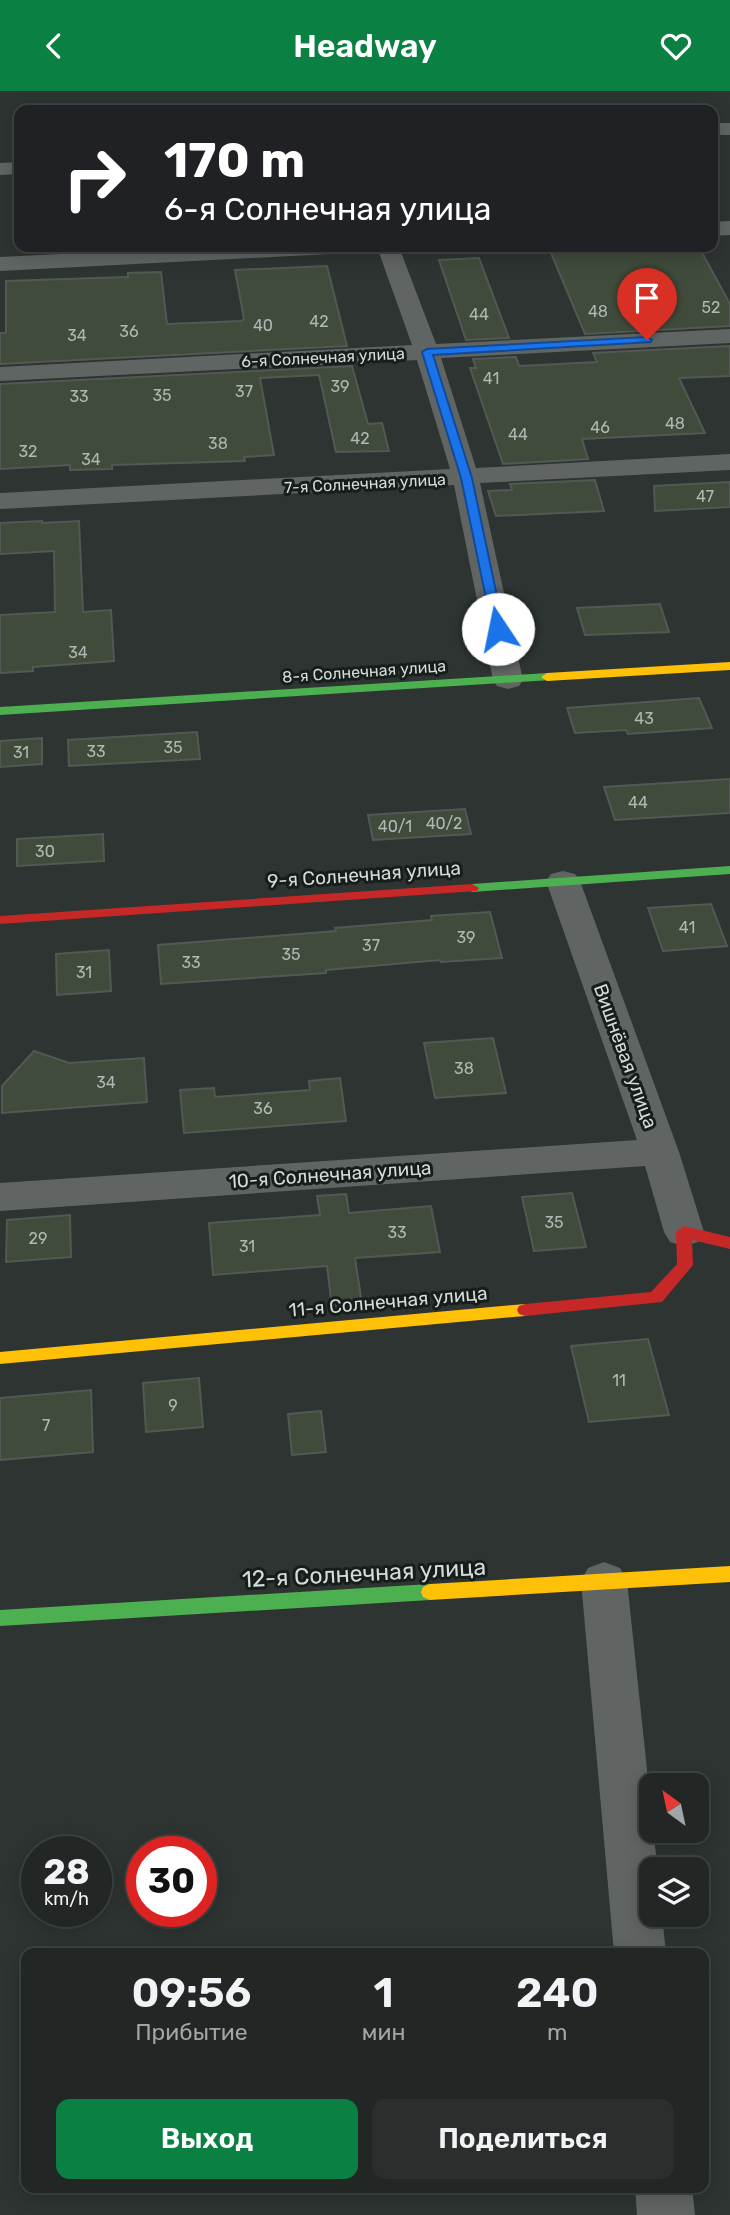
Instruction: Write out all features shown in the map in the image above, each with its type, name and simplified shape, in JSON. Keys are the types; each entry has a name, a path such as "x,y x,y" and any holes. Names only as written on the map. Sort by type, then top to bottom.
{"street":[{"path":"0,264 232,252"},
{"path":"390,252 427,352 466,478 508,680"},
{"name":"6-я Солнечная улица","path":"0,373 730,336"},
{"name":"7-я Солнечная улица","path":"0,501 730,462"},
{"name":"8-я Солнечная улица","path":"0,712 730,666"},
{"name":"9-я Солнечная улица","path":"0,920 730,870"},
{"name":"Вишнёвая улица","path":"563,881 660,1152 684,1232"},
{"name":"10-я Солнечная улица","path":"0,1197 660,1152"},
{"path":"684,1232 730,1243"},
{"name":"11-я Солнечная улица","path":"0,1358 656,1298 685,1265 684,1232"},
{"name":"12-я Солнечная улица","path":"0,1618 730,1574"},
{"path":"604,1581 640,1948"},
{"path":"664,2193 666,2215"}],"building":[{"path":"702,252 730,304 730,326 585,334 551,253"},
{"path":"479,258 509,338 466,340 439,260"},
{"path":"327,266 347,346 0,364 0,333 6,333 6,281 128,277 128,273 161,272 167,324 241,321 244,319 235,270"},
{"path":"730,346 730,376 679,378 705,433 582,439 588,459 503,464 470,368 476,368 473,359 516,357 519,366 597,362 593,353"},
{"path":"352,366 368,424 382,423 389,451 336,452 319,375 260,378 274,455 244,457 245,461 112,465 112,469 70,470 70,465 0,469 0,384"},
{"path":"595,480 604,511 496,516 488,491 512,490 510,484"},
{"path":"730,482 730,507 655,511 654,486"},
{"path":"79,521 83,612 111,610 114,661 33,667 33,671 0,673 0,615 55,612 54,551 0,554 0,523"},
{"path":"660,604 669,632 585,635 577,608"},
{"path":"699,698 712,728 628,734 626,730 575,733 567,708"},
{"path":"197,732 200,759 69,766 68,740"},
{"path":"42,738 42,764 0,767 0,741"},
{"path":"730,779 730,813 615,820 604,787"},
{"path":"465,809 471,834 373,840 368,815"},
{"path":"103,834 104,861 17,866 17,839"},
{"path":"711,904 727,946 663,951 648,908"},
{"path":"490,912 502,958 440,960 326,970 326,973 161,984 158,945 336,931 335,928 432,920 431,916"},
{"path":"109,950 111,991 57,995 56,954"},
{"path":"493,1038 506,1093 435,1098 424,1043"},
{"path":"34,1051 69,1063 144,1058 147,1102 2,1113 2,1086"},
{"path":"340,1078 346,1121 184,1133 180,1090 214,1088 215,1097 310,1090 309,1081"},
{"path":"572,1193 586,1247 534,1251 522,1197"},
{"path":"346,1194 349,1213 431,1206 440,1252 355,1258 362,1304 332,1307 327,1266 213,1275 209,1223 320,1215 317,1196"},
{"path":"70,1215 71,1257 6,1262 7,1220"},
{"path":"648,1339 669,1415 589,1422 571,1346"},
{"path":"199,1378 203,1427 146,1432 143,1383"},
{"path":"91,1390 93,1452 0,1460 0,1398"},
{"path":"321,1411 326,1452 292,1455 288,1414"}],"traffic: fast":[{"path":"0,711 547,677"},
{"path":"472,888 730,870"},
{"path":"0,1618 430,1592"}],"traffic: slow":[{"path":"547,677 730,666"},
{"path":"0,1358 525,1310"},
{"path":"430,1592 730,1574"}],"traffic: jam":[{"path":"0,920 472,888"},
{"path":"525,1310 656,1298 685,1265 684,1232 730,1243"}],"route":[{"path":"498,629 466,478 427,352 647,340"}]}
